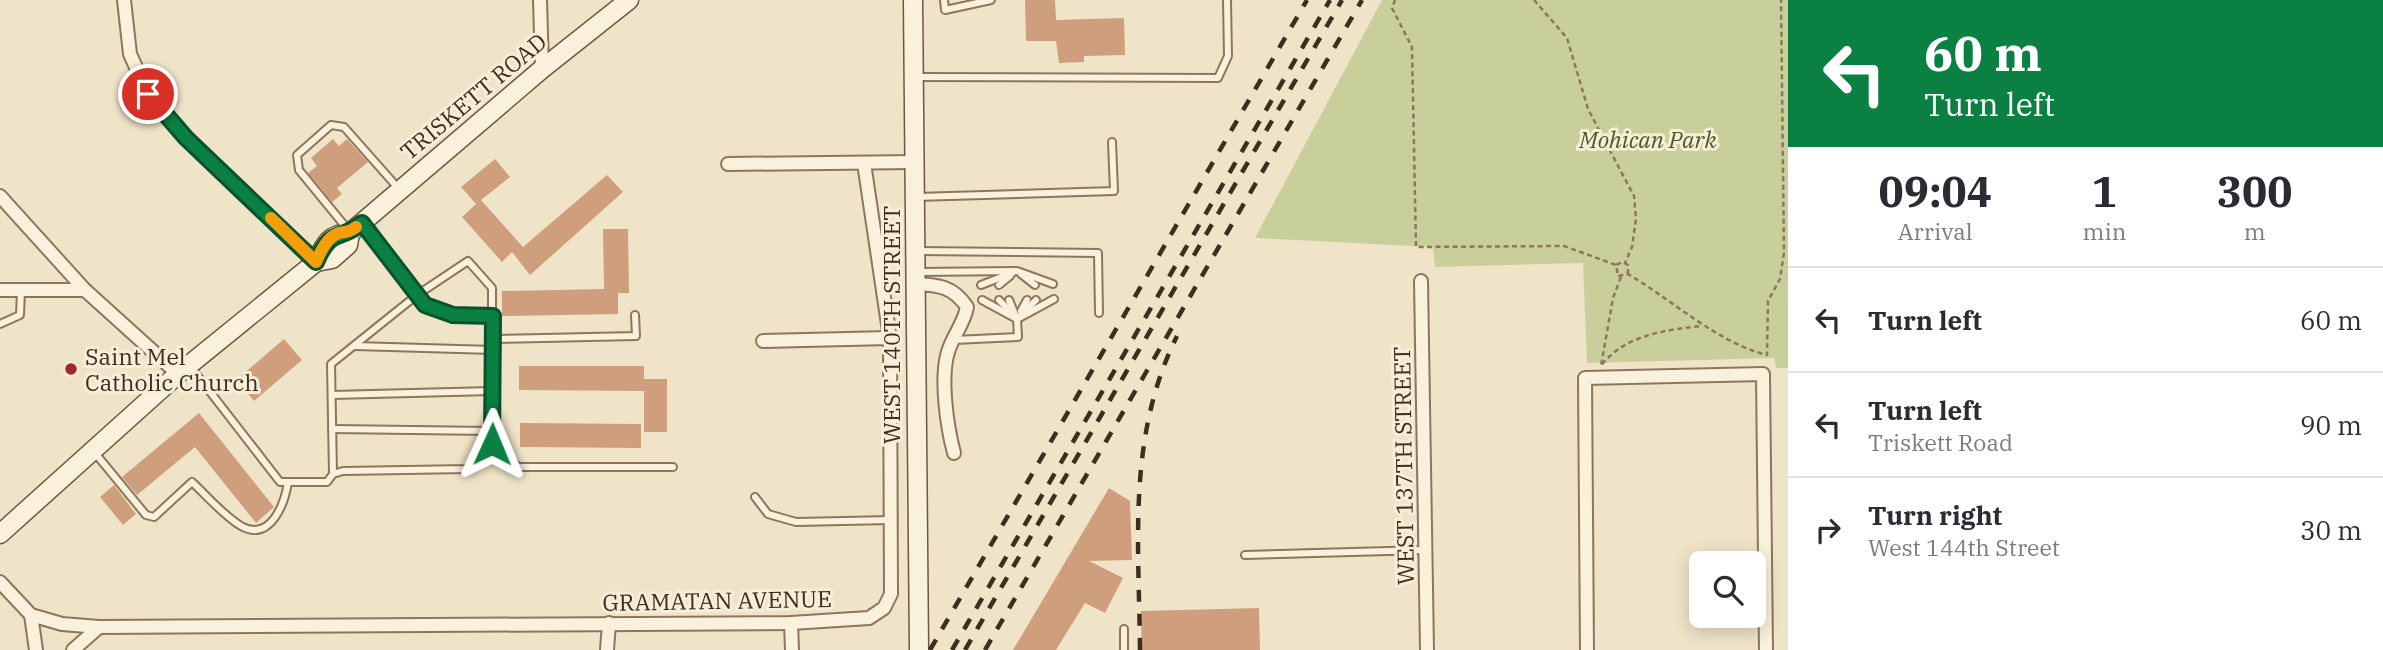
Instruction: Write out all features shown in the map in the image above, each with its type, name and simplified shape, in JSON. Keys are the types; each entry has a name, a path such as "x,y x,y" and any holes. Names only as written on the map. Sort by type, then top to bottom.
{"main road":[{"name":"TRISKETT ROAD","path":"0,534 184,369 316,262 324,245 334,236 356,228 542,69 629,0"},
{"name":"WEST 140TH STREET","path":"913,0 919,650"}],"street":[{"path":"124,0 130,54 148,94 186,138 316,262"},
{"path":"540,0 542,69"},
{"path":"728,164 914,162"},
{"name":"GRAMATAN AVENUE","path":"31,615 62,624 99,627 792,623 869,618 884,608 891,594 890,338 864,163"},
{"path":"0,195 85,289 184,369"},
{"path":"915,278 946,286 961,297 967,307 964,325 952,340 946,356 947,428 954,453"},
{"name":"WEST 137TH STREET","path":"1421,281 1427,650"},
{"path":"0,290 85,289"},
{"path":"763,341 890,338"},
{"path":"1587,650 1585,378 1763,374 1766,650"},
{"path":"0,582 31,615 36,650"},
{"path":"607,650 609,623"},
{"path":"792,623 792,650"},
{"path":"73,650 99,627"}],"lane":[{"path":"944,0 945,10 991,0"},
{"path":"914,76 1218,78 1228,56 1227,0"},
{"path":"400,190 344,127 331,125 297,155 299,170 425,305 453,315 493,316"},
{"path":"914,197 1114,191 1112,142"},
{"path":"915,251 1098,253 1099,313"},
{"path":"184,369 280,482 327,482 333,474 343,471 467,469 480,465 490,453 492,431 492,288 468,261 417,295 331,364 333,474"},
{"path":"915,278 1017,271 1053,284"},
{"path":"1017,271 1043,284"},
{"path":"1017,271 1031,285"},
{"path":"999,285 1017,271"},
{"path":"1009,285 1017,271"},
{"path":"985,285 1017,271"},
{"path":"0,332 3,324 20,315 21,290"},
{"path":"1017,318 1054,299"},
{"path":"985,300 1017,318"},
{"path":"999,300 1017,318"},
{"path":"952,340 1018,337 1017,318 1009,300"},
{"path":"1017,318 1027,300"},
{"path":"1017,318 1040,300"},
{"path":"493,339 636,336 635,315"},
{"path":"354,345 493,350"},
{"path":"332,394 492,391"},
{"path":"332,429 492,431"},
{"path":"94,451 146,515 154,517 192,482 243,528 258,528 274,521 281,512 288,482"},
{"path":"490,453 507,457 518,467 673,467"},
{"path":"755,497 768,514 796,522 891,520"},
{"path":"1245,555 1425,550"},
{"path":"1124,629 1124,650"}],"path":[{"path":"1395,0 1392,8 1412,47 1416,247 1564,246 1616,265 1625,263"},
{"path":"1534,0 1567,38 1588,109 1633,196 1636,219 1632,247 1625,263"},
{"path":"1621,276 1628,274 1676,304 1702,326 1767,355 1768,301 1780,279 1784,253 1781,0"},
{"path":"1625,263 1629,268 1628,274"},
{"path":"1616,265 1615,271 1621,276"},
{"path":"1621,276 1613,298 1601,366 1608,356 1633,339 1702,326"}],"green space":[{"name":"Mohican Park","path":"1382,0 1788,0 1788,368 1776,368 1774,358 1587,363 1583,263 1435,267 1433,247 1255,238"}],"building":[{"path":"1025,0 1055,0 1056,20 1124,18 1125,55 1084,56 1084,62 1059,63 1056,41 1026,41"},
{"path":"333,139 339,146 347,139 368,162 337,188 342,194 332,202 308,173 317,166 311,158"},
{"path":"495,159 510,177 481,200 523,247 607,175 623,192 530,275 512,252 502,262 462,217 476,204 461,187"},
{"path":"603,229 628,229 629,293 618,293 618,314 502,316 502,291 604,289"},
{"path":"284,339 302,360 254,401 236,380"},
{"path":"519,366 644,366 644,379 667,379 667,432 644,432 644,391 519,390"},
{"path":"199,413 274,507 256,523 195,447 137,495 122,477"},
{"path":"520,423 641,424 641,448 520,447"},
{"path":"114,485 136,514 123,525 100,497"},
{"path":"1109,488 1130,501 1132,560 1089,561 1123,578 1105,613 1085,603 1056,650 1013,650"},
{"path":"1259,608 1260,650 1142,650 1141,611"}],"railway":[{"path":"930,650 1307,0"},
{"path":"952,650 1330,0"},
{"path":"965,650 1342,0"},
{"path":"985,650 1362,0"},
{"path":"1140,650 1138,529 1143,451 1161,374 1177,336"}],"slow traffic":[{"path":"271,218 316,262 324,245 334,236 338,233 350,233 356,227"}],"place":[{"name":"Saint Mel Catholic Church","path":"71,369"}],"route":[{"path":"148,94 186,138 316,262 324,245 334,236 338,233 350,233 362,223 425,305 453,315 493,316 492,444"}]}
